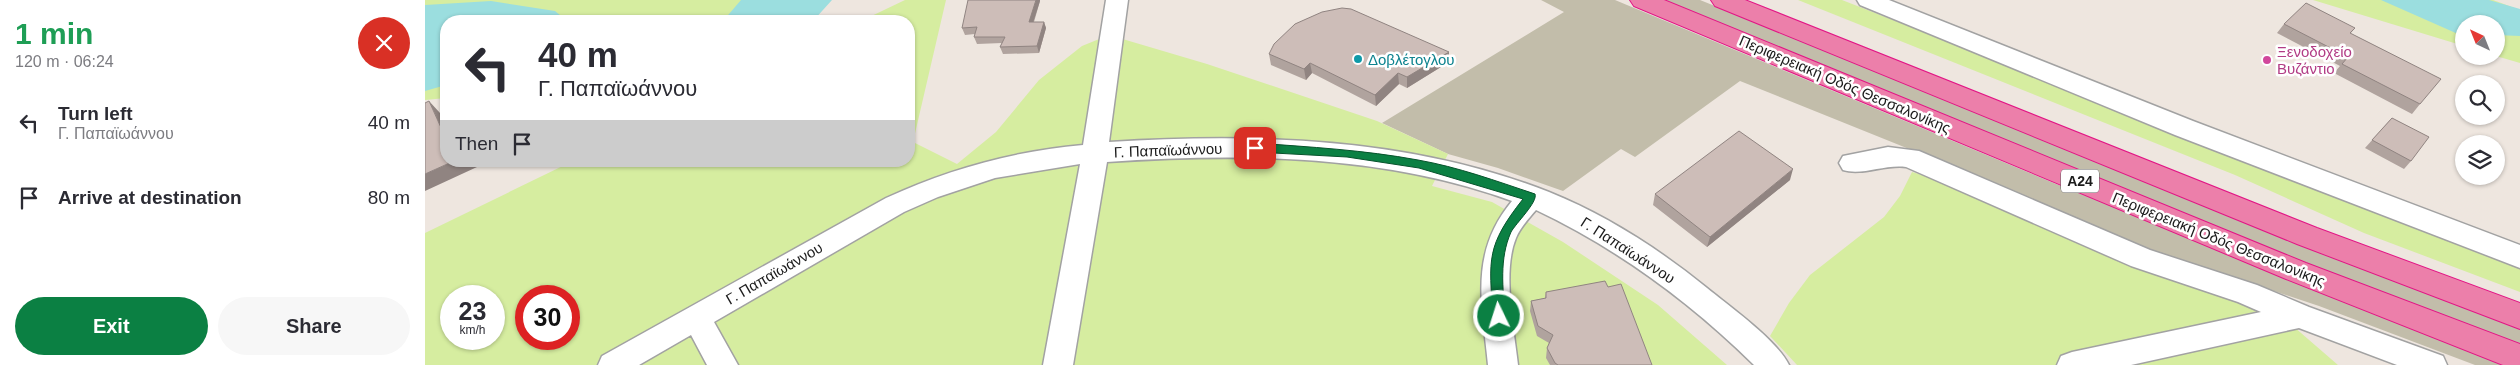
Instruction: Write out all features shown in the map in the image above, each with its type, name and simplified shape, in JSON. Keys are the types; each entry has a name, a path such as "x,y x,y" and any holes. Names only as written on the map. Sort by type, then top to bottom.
{"highway":[{"name":"Περιφερειακή Οδός Θεσσαλονίκης","path":"1642,0 2296,271 2520,358"},
{"name":"Περιφερειακή Οδός Θεσσαλονίκης","path":"1723,0 2307,236 2520,316"}],"street":[{"path":"1058,365 1095,153 1117,0"},
{"path":"1868,0 1953,36 2175,124 2520,257"},
{"name":"Γ. Παπαϊωάννου","path":"613,365 857,225 920,192 994,167 1047,157 1236,147 1347,153 1434,168 1531,197 1590,224 1640,255 1705,303 1773,365"},
{"path":"1851,163 1877,157 1898,156 1910,158 2141,258 2247,293 2299,316 2432,365"},
{"path":"1503,365 1497,278 1498,250 1507,227 1531,197"},
{"path":"2072,365 2299,316"},
{"path":"696,318 723,365"}],"shaded area":[{"path":"1541,0 1615,0 2056,184 2520,365 2475,365 2319,306 2274,291 2190,269 1924,155 1740,81 1635,157 1621,149 1563,191 1498,168 1448,154 1382,123 1564,12"},
{"path":"1665,0 1700,0 2304,244 2520,326 2520,347 2299,262"}],"green space":[{"path":"425,0 797,0 785,10 803,15 440,15 440,99 425,100"},
{"path":"905,0 946,0 915,133 915,15 874,15"},
{"path":"1798,0 1842,0 2520,266 2520,292 2364,233 2235,175"},
{"path":"2313,0 2493,0 2520,10 2520,63 2505,59 2505,15 2455,15 2455,43"},
{"path":"1109,35 1207,64 1377,121 1448,154 1432,186 1492,202 1563,242 1658,305 1727,365 425,365 425,233 561,167 915,167 915,143 957,164 996,132 1039,80 1082,46"},
{"path":"1912,172 1936,179 2265,302 2338,365 1797,365 1770,336 1789,303 1810,275 1884,217 1900,196"}],"water":[{"path":"741,0 832,0 818,15 728,15"},
{"path":"2381,0 2489,0 2520,9 2520,36 2505,35 2505,15 2455,15 2455,33"},
{"path":"491,1 555,11 560,15 440,15 440,87 425,91 425,5"}],"building":[{"path":"968,0 1036,0 1029,22 1044,22 1037,46 1000,47 1005,37 974,37 977,27 962,28"},
{"path":"2306,3 2355,28 2350,33 2441,79 2420,104 2342,64 2348,57 2284,24"},
{"name":"Δοβλέτογλου","path":"1342,8 1351,9 1449,52 1407,77 1398,73 1375,95 1310,63 1304,69 1269,54 1274,44 1295,24 1322,12"},
{"path":"429,101 440,125 441,167 425,174 425,103"},
{"path":"2392,118 2429,137 2411,161 2372,140"},
{"path":"1739,131 1793,169 1710,237 1655,194"},
{"path":"1605,281 1608,287 1621,284 1652,365 1558,365 1547,348 1553,335 1538,326 1531,301 1546,298 1546,292"}],"place":[{"name":"Δοβλέτογλου","path":"1358,59"},
{"name":"Ξενοδοχείο Βυζάντιο","path":"2267,60"}],"route":[{"path":"1255,148 1347,153 1419,164 1495,184 1531,197 1507,227 1501,238 1497,261 1499,316"}]}
